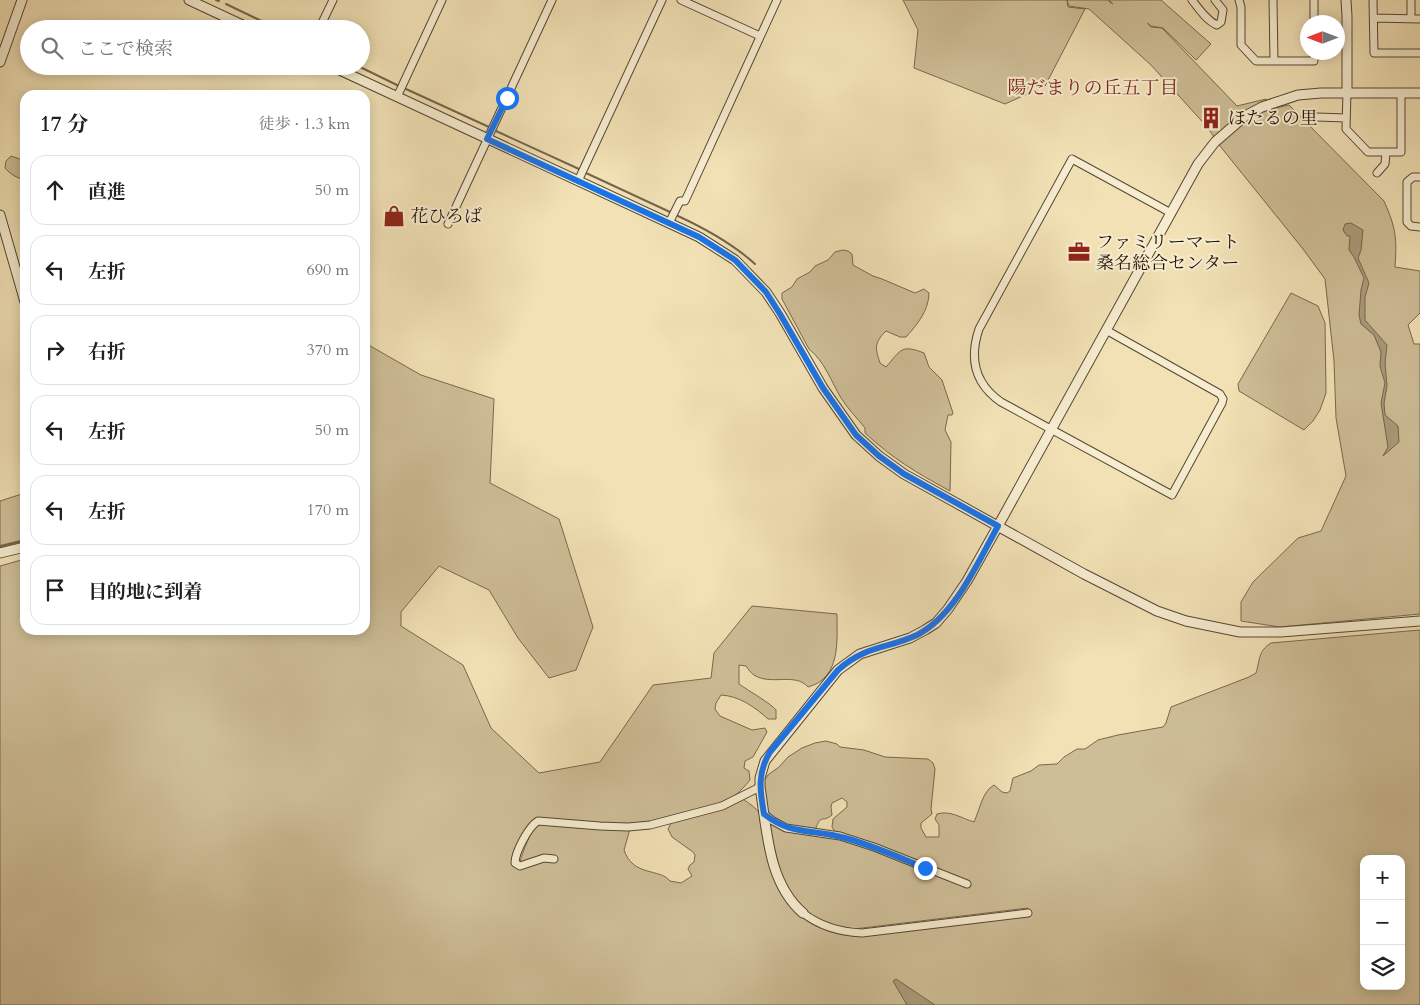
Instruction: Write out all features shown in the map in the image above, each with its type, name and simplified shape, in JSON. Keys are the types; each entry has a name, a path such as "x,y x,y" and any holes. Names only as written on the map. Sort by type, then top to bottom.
{"street":[{"path":"0,62 22,0"},
{"path":"189,0 232,20"},
{"path":"323,20 333,0"},
{"path":"397,97 442,0"},
{"path":"448,224 552,0"},
{"path":"578,181 662,0"},
{"path":"681,0 760,36"},
{"path":"669,223 680,200 685,201 777,0"},
{"path":"1192,0 1199,10 1217,25 1222,22 1223,10 1215,0"},
{"path":"1239,0 1241,8 1241,45 1256,61 1314,62 1314,60"},
{"path":"1273,0 1274,61"},
{"path":"1314,0 1314,15"},
{"path":"1346,0 1348,16 1346,130 1368,152 1401,152 1401,93"},
{"path":"1373,0 1374,53 1420,53"},
{"path":"1411,0 1411,19"},
{"path":"1374,18 1420,19"},
{"path":"350,75 699,237 735,260 766,292 823,388 856,435 879,456 904,474 1084,574 1157,611 1186,621 1240,632 1281,632 1420,621"},
{"path":"1028,913 862,932 836,930 811,920 786,895 774,866 760,787 762,768 770,752 838,670 860,654 910,638 925,630 936,623 957,597 1052,430 1171,212 1205,154 1226,131 1245,116 1262,107 1298,95 1347,92 1420,93"},
{"path":"1317,117 1346,118"},
{"path":"1377,173 1385,164 1386,152"},
{"path":"1106,330 1220,394 1223,399 1172,495 1001,402 989,392 981,381 975,366 974,348 979,330 987,313 1072,159 1171,212"},
{"path":"1420,177 1413,177 1408,182 1407,222 1411,226 1420,227"},
{"path":"0,215 20,285"},
{"path":"0,553 20,548"},
{"path":"554,859 544,858 520,866 514,863 515,856 536,822 542,820 628,827 650,825 722,806 760,787"},
{"path":"764,814 786,828 849,839 967,884"}],"shaded area":[{"path":"903,0 1067,0 1068,7 1085,9 1045,86 1005,104 914,68 918,30"},
{"path":"1067,0 1107,0 1113,4 1109,0 1161,0 1211,44 1196,60 1163,28 1151,26 1147,23 1151,27 1162,28 1237,106 1266,99 1275,108 1289,105 1384,201 1395,233 1395,267 1420,271 1420,313 1408,325 1414,344 1420,344 1420,614 1280,627 1241,621 1241,602 1253,582 1298,538 1321,531 1346,476 1336,418 1334,361 1325,279 1220,146 1208,128 1151,65 1089,9 1069,6"},
{"path":"11,156 20,159 20,178 5,168 6,161"},
{"path":"1351,223 1363,230 1361,250 1358,258 1369,283 1365,297 1365,320 1387,345 1385,415 1398,426 1399,442 1383,456 1388,447 1381,403 1385,383 1380,366 1381,352 1374,335 1361,324 1359,315 1364,278 1349,250 1350,236 1347,236 1343,230 1345,224"},
{"path":"843,250 852,254 853,265 873,276 915,293 924,289 929,293 925,311 906,337 900,337 886,331 879,339 877,353 880,363 886,367 902,350 910,349 924,353 929,367 942,380 953,413 948,415 945,430 951,442 950,491 906,465 865,433 865,428 841,398 824,366 809,349 782,299 782,293 792,287 797,279 810,272 815,266 828,260 835,252"},
{"path":"1291,293 1318,306 1325,323 1326,393 1320,410 1304,430 1239,391 1238,384"},
{"path":"370,346 421,375 494,399 490,483 559,519 593,627 576,670 549,678 518,638 489,590 439,566 401,612 401,626 463,665 491,728 539,773 600,762 653,685 711,678 714,653 752,606 837,614 837,647 835,657 832,667 819,682 808,687 796,680 761,678 753,674 746,666 739,665 739,684 774,708 776,710 776,719 768,719 752,706 734,697 721,695 716,703 715,709 720,716 752,730 765,728 767,732 753,757 745,761 744,768 749,771 750,780 736,794 725,801 699,810 643,824 538,819 513,865 518,868 523,864 520,862 523,852 537,823 630,829 624,850 628,859 640,868 660,874 670,881 681,883 692,876 688,869 694,862 695,855 672,837 668,829 671,823 743,799 760,814 764,826 770,866 782,896 803,918 830,932 862,936 1029,916 1028,908 854,929 832,924 814,917 791,894 783,878 769,822 786,831 874,844 835,832 832,827 833,819 847,807 847,802 842,798 832,803 832,815 821,820 815,830 788,826 774,818 767,810 764,781 788,757 802,748 826,741 837,744 840,747 864,750 885,757 928,759 933,763 935,769 932,814 921,823 921,828 926,837 939,837 939,825 935,819 937,814 951,814 974,822 984,796 994,785 1002,792 1007,793 1010,791 1013,778 1031,771 1039,765 1057,764 1077,749 1085,749 1098,740 1163,727 1171,707 1256,673 1264,649 1271,643 1420,630 1420,1005 0,1005 0,566 20,560 20,635 370,635"},
{"path":"20,495 20,542 0,547 0,501"},
{"path":"896,979 935,1005 907,1005 893,981"}],"waterway":[{"path":"226,4 259,20"},
{"path":"370,72 399,86"},
{"path":"406,89 489,127"},
{"path":"496,131 579,169"},
{"path":"586,173 670,212"},
{"path":"678,216 718,237 737,249 755,264"},
{"path":"0,546 20,541"}],"place":[{"name":"ほたるの里","path":"1211,118"},
{"name":"花ひろば","path":"394,216"},
{"name":"ファミリーマート 桑名総合センター","path":"1079,252"}],"district":[{"name":"陽だまりの丘五丁目","path":"1093,87"}],"route":[{"path":"507,98 487,139 699,237 735,260 766,292 823,388 856,435 879,456 904,474 998,526 957,597 936,623 910,638 860,654 838,670 770,752 760,778 764,814 773,821 786,828 840,836 874,847 925,868"}]}
